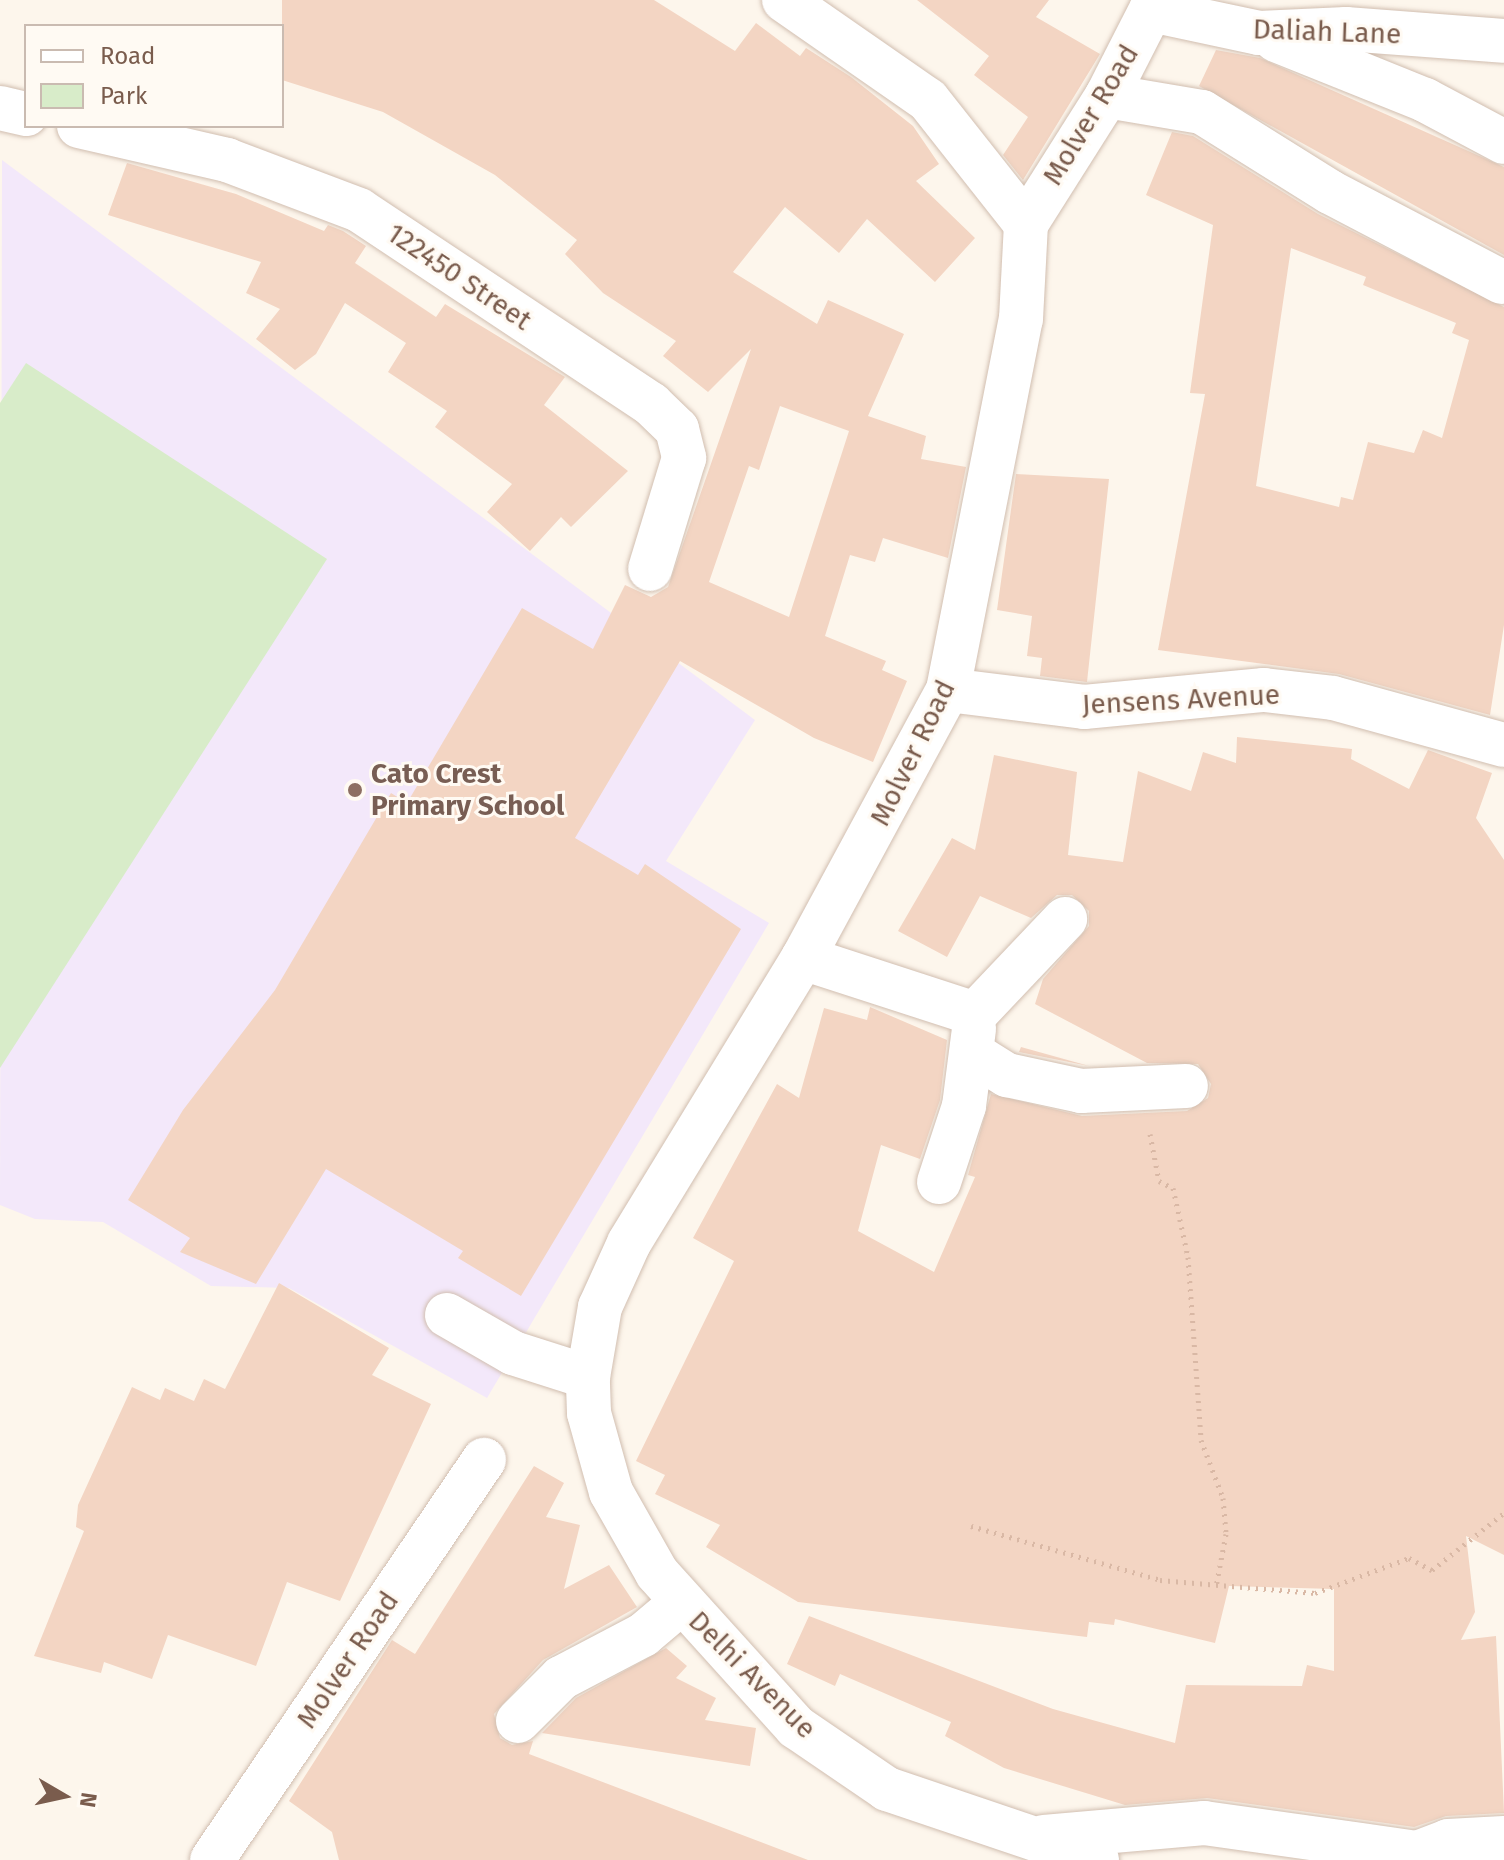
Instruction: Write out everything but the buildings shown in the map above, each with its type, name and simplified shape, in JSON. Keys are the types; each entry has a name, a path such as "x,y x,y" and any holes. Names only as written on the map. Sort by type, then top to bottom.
{"street":[{"path":"784,0 928,100 1026,224"},
{"name":"Molver Road","path":"588,1377 600,1307 629,1243 803,958 948,690 1014,363 1026,224 1107,96 1154,5"},
{"name":"Daliah Lane","path":"1154,5 1259,33 1346,29 1504,41"},
{"path":"1259,33 1425,100 1504,142"},
{"path":"1107,96 1202,112 1330,192 1502,282"},
{"path":"0,108 24,114"},
{"name":"122450 Street","path":"88,128 227,160 359,210 651,404 677,429 684,458 650,569"},
{"name":"Jensens Avenue","path":"948,690 1084,707 1264,690 1333,698 1504,745"},
{"path":"939,1182 974,1034 1065,919"},
{"path":"803,958 974,1034 1042,1085 1141,1090 1186,1086"},
{"path":"447,1315 513,1353 588,1377"},
{"name":"Delhi Avenue","path":"588,1377 589,1413 611,1492 681,1603 796,1727 887,1789 1042,1837 1097,1860"},
{"name":"Molver Road","path":"212,1860 484,1460"},
{"path":"518,1721 561,1678 643,1635 681,1603"},
{"path":"1042,1837 1204,1823 1417,1853 1448,1841 1504,1838"}],"path":[{"path":"1141,1090 1159,1181 1173,1188 1188,1257 1201,1440 1223,1498 1226,1534 1216,1588"},
{"path":"971,1526 1160,1580 1216,1588 1315,1593 1409,1558 1432,1570 1504,1513"}],"shaded area":[{"name":"Cato Crest Primary School","path":"2,160 755,720 666,861 769,923 487,1398 289,1288 211,1286 103,1222 35,1219 0,1205"}],"green space":[{"path":"26,363 327,559 0,1068 0,403"}],"place":[{"name":"Cato Crest Primary School","path":"355,790"}]}
